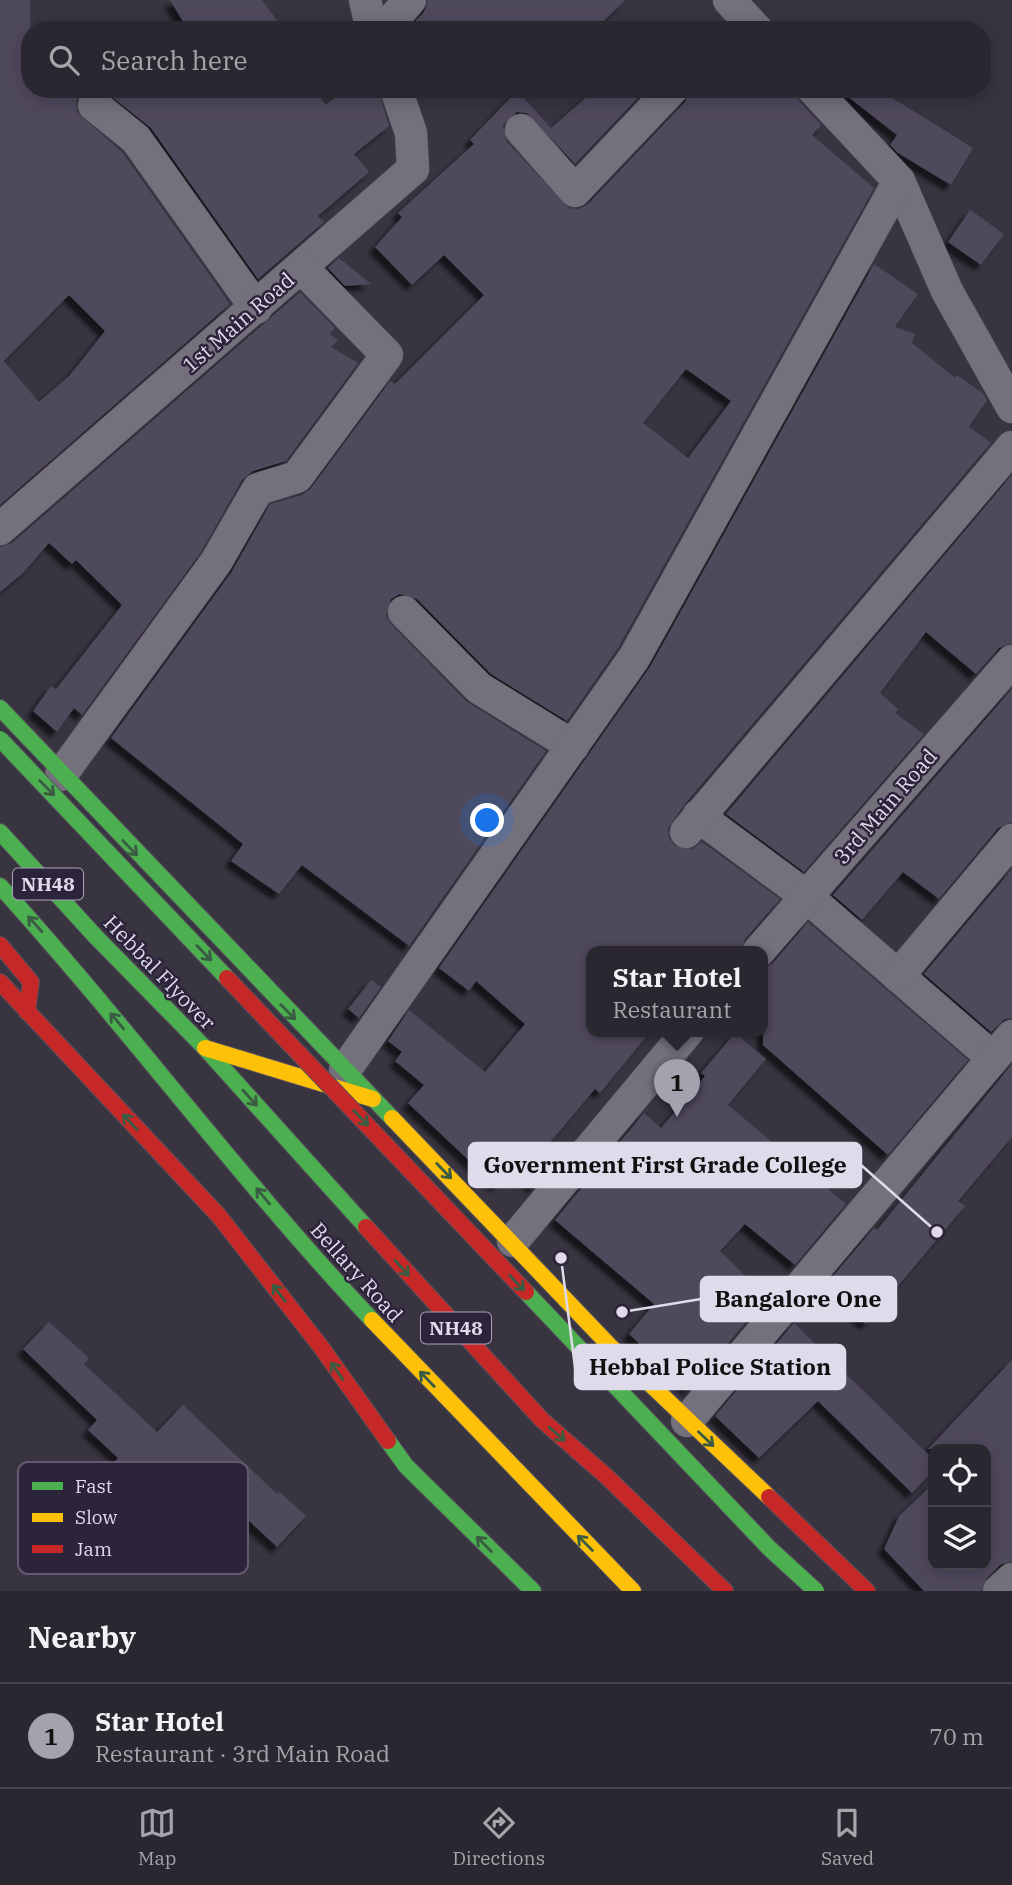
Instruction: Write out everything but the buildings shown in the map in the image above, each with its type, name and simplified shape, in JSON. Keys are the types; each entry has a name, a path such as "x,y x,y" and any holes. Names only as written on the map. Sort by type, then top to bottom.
{"main road":[{"path":"0,708 61,775 513,1241 610,1346 867,1591"},
{"path":"0,739 760,1538 816,1591"},
{"name":"Hebbal Flyover","path":"0,832 96,937 205,1048"},
{"name":"Bellary Road","path":"0,886 69,963 322,1267 511,1468 633,1591"},
{"path":"0,945 31,982 27,1012"},
{"path":"0,982 219,1216 321,1347 406,1466 533,1591"},
{"path":"205,1048 373,1099"},
{"name":"Bellary Road","path":"205,1048 491,1367 542,1420 606,1476 724,1591"}],"street":[{"path":"365,0 370,21"},
{"path":"391,21 410,0"},
{"name":"1st Main Road","path":"0,528 413,169 411,132 399,98"},
{"path":"521,130 575,191 663,98"},
{"path":"821,98 899,181 947,291 1012,407"},
{"path":"93,105 136,139 256,308"},
{"path":"345,1070 634,658 899,181"},
{"path":"61,775 216,562 258,489 297,477 387,355 301,267"},
{"path":"687,1420 1003,1047 898,976 806,896 692,824 1012,447"},
{"path":"404,612 479,688 573,746"},
{"name":"3rd Main Road","path":"763,946 1012,661"},
{"path":"898,976 1012,841"},
{"path":"513,1241 683,1037"},
{"path":"999,1591 1012,1579"}],"traffic: fast":[{"path":"0,708 392,1118"},
{"path":"0,739 227,978"},
{"path":"0,832 96,937 205,1048 366,1227"},
{"path":"0,886 277,1213 372,1320"},
{"path":"526,1292 769,1548 816,1591"},
{"path":"388,1441 406,1466 533,1591"}],"traffic: slow":[{"path":"205,1048 373,1099"},
{"path":"392,1118 610,1346 769,1497"},
{"path":"372,1320 633,1591"}],"traffic: jam":[{"path":"0,945 31,982 27,1012"},
{"path":"227,978 526,1292"},
{"path":"0,982 219,1216 321,1347 388,1441"},
{"path":"366,1227 542,1420 606,1476 725,1591"},
{"path":"769,1497 867,1591"}],"place":[{"name":"Star Hotel","path":"677,1117"},
{"name":"Government First Grade College","path":"937,1232"},
{"name":"Hebbal Police Station","path":"561,1258"},
{"name":"Bangalore One","path":"622,1312"}]}
